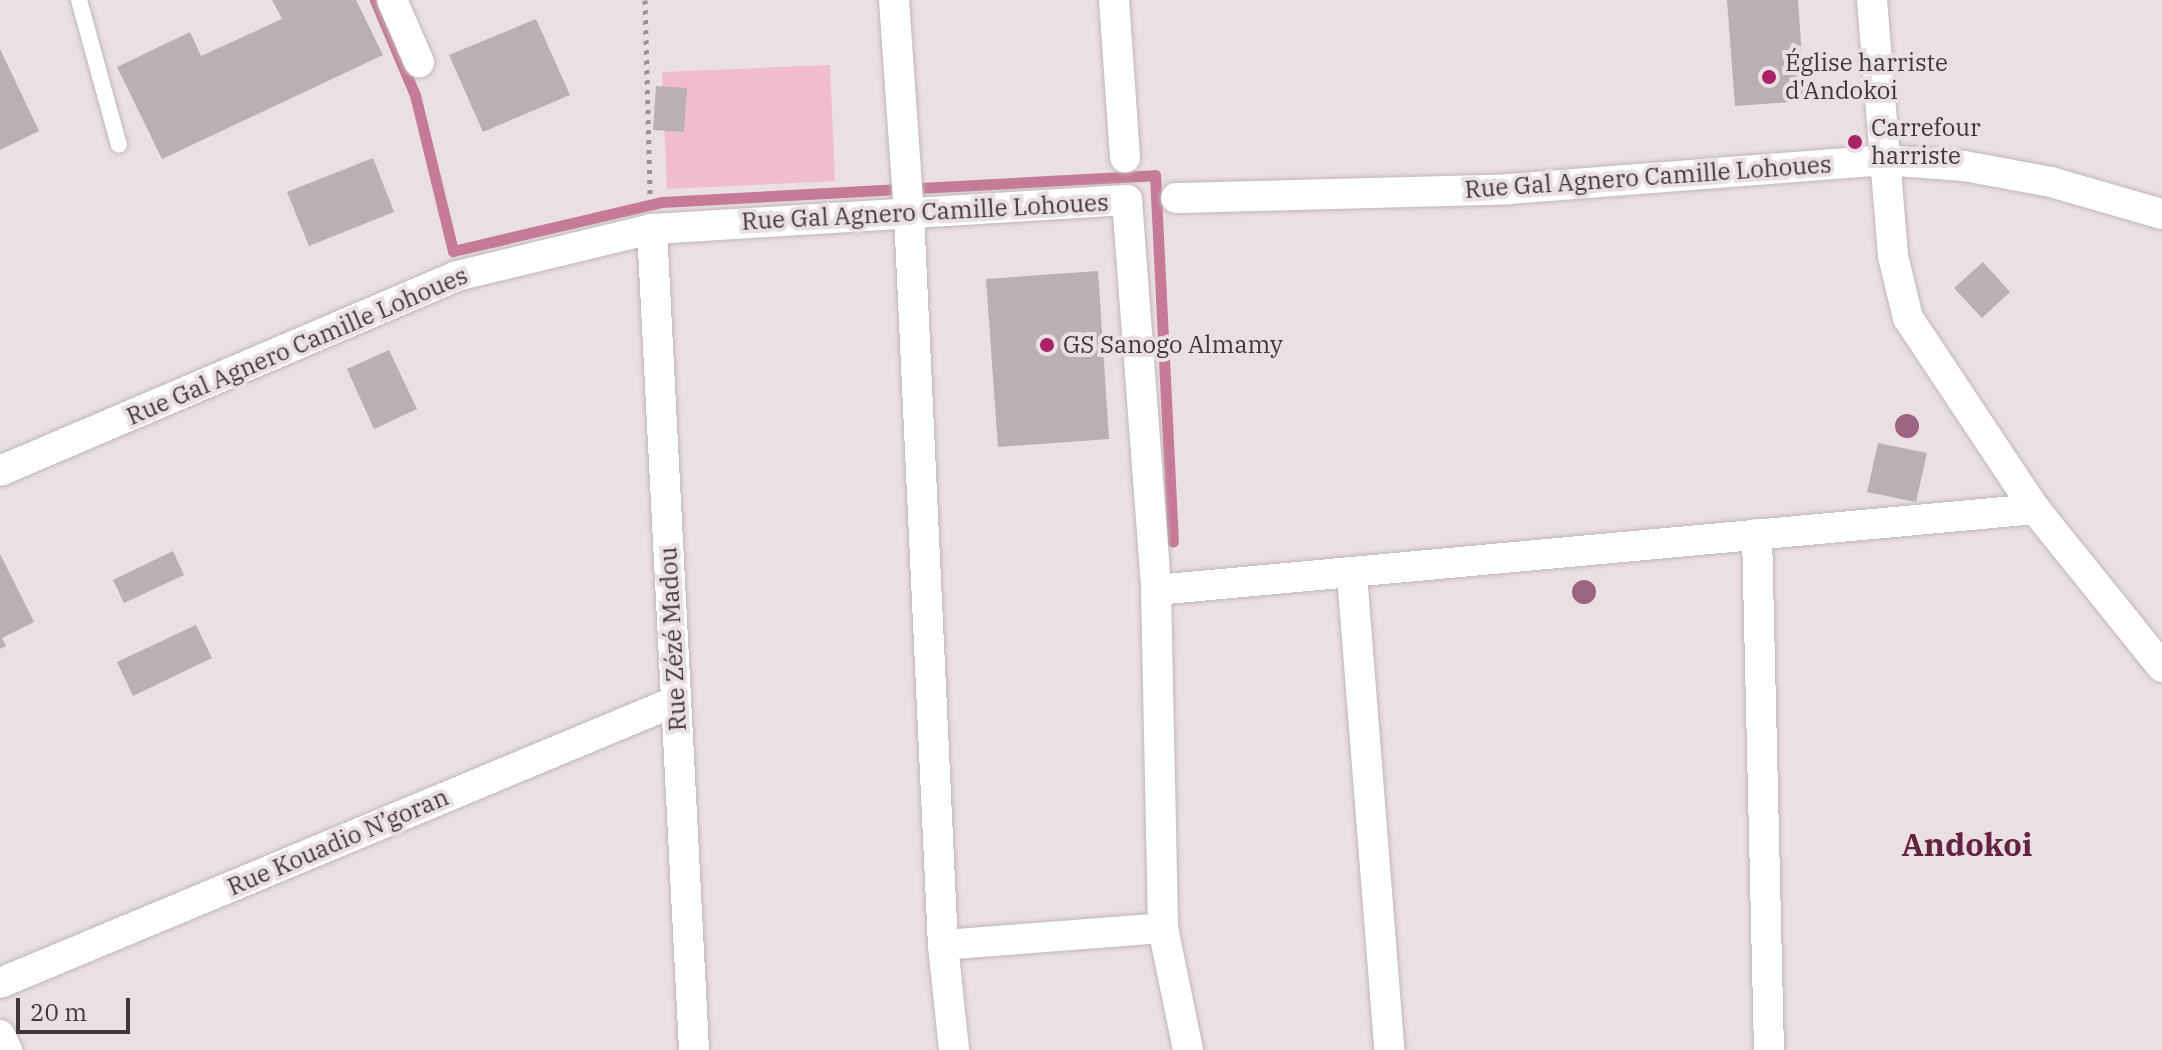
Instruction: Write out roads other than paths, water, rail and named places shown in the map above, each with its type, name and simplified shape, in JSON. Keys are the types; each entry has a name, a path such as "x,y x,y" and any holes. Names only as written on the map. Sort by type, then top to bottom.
{"street":[{"path":"392,0 419,62"},
{"path":"894,0 909,214 943,945 954,1050"},
{"path":"1114,0 1125,158"},
{"path":"1872,0 1893,256 1908,318 2035,509 2162,667"},
{"name":"Rue Gal Agnero Camille Lohoues","path":"1176,198 1509,189 1883,160 1964,166 2051,182 2162,214"},
{"name":"Rue Gal Agnero Camille Lohoues","path":"0,471 457,276 652,229 1127,200 1156,590"},
{"name":"Rue Zézé Madou","path":"652,229 694,1050"},
{"path":"1188,1050 1163,928 1156,590 1352,575 2035,509"},
{"path":"1757,534 1769,1050"},
{"path":"1352,575 1389,1050"},
{"name":"Rue Kouadio N’goran","path":"0,983 676,701"},
{"path":"943,945 1163,928"},
{"path":"0,1035 7,1050"}],"lane":[{"path":"79,0 119,145"}],"waterway":[{"path":"375,0 415,95 453,251 662,202 1155,175 1173,542"}],"place":[{"name":"Église harriste d'Andokoi","path":"1769,77"},
{"name":"Carrefour harriste","path":"1855,142"},
{"name":"GS Sanogo Almamy","path":"1047,345"}],"district":[{"name":"Andokoi","path":"1967,844"}]}
